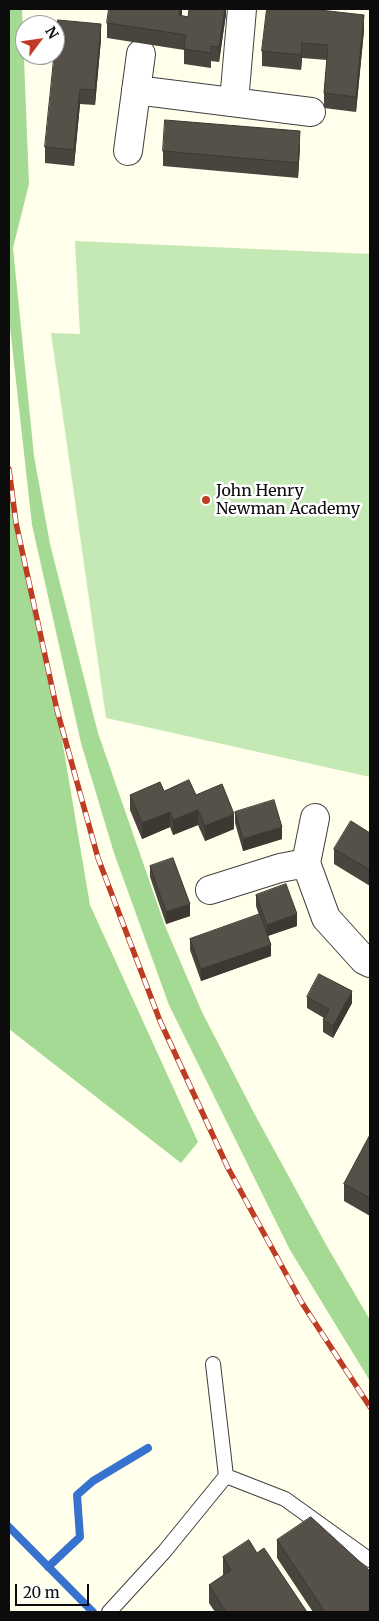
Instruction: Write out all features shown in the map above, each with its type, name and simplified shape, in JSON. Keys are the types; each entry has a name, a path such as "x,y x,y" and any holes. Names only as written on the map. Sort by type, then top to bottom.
{"street":[{"path":"234,102 242,9"},
{"path":"128,151 141,54"},
{"path":"136,90 311,112"},
{"path":"315,818 306,862 326,918 364,960 370,964"},
{"path":"210,890 280,868 306,862"}],"lane":[{"path":"109,1612 164,1552 226,1476 213,1364"},
{"path":"226,1476 285,1499 370,1560"}],"green space":[{"path":"9,9 22,9 22,15 15,15 15,65 24,65 29,184 13,248 34,456 50,544 98,733 165,926 202,1012 254,1113 324,1241 370,1320 370,1381 290,1250 169,1005 114,853 81,743 32,525 9,318"},
{"name":"John Henry Newman Academy","path":"75,241 370,254 370,777 106,718 51,333 80,334"},
{"path":"9,477 57,710 90,905 198,1142 181,1163 9,1029"}],"building":[{"path":"109,9 180,9 179,15 188,17 189,9 225,9 219,47 211,46 211,53 184,49 186,35 107,23"},
{"path":"267,9 311,9 364,15 356,97 324,93 328,45 302,43 301,55 262,51"},
{"path":"65,21 101,24 95,90 80,89 74,150 45,147 53,65 65,65"},
{"path":"165,120 300,131 298,163 163,151"},
{"path":"189,780 196,795 222,784 234,814 205,826 198,810 173,820 170,812 142,823 130,795 160,782 164,791"},
{"path":"274,800 282,827 243,839 235,812"},
{"path":"351,821 370,833 370,870 334,849"},
{"path":"173,858 190,904 166,912 150,866"},
{"path":"286,884 297,914 267,925 256,895"},
{"path":"260,914 271,945 201,969 190,939"},
{"path":"319,974 352,991 333,1026 323,1020 329,1009 307,997"},
{"path":"370,1135 370,1198 344,1184"},
{"path":"311,1517 370,1571 370,1612 325,1612 277,1540"},
{"path":"249,1540 257,1553 264,1548 307,1612 226,1612 209,1585 231,1570 223,1557"}],"waterway":[{"path":"48,1567 80,1537 77,1495 93,1481 148,1448"},
{"path":"9,1527 93,1612"}],"railway":[{"path":"9,469 16,523 57,710 98,858 160,1021 228,1168 302,1303 370,1407"}],"place":[{"name":"John Henry Newman Academy","path":"206,500"}]}
